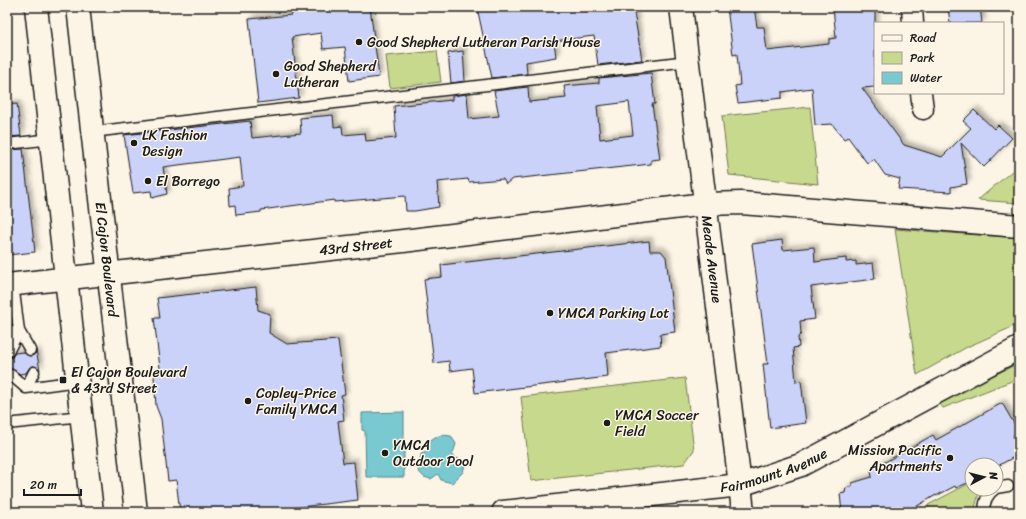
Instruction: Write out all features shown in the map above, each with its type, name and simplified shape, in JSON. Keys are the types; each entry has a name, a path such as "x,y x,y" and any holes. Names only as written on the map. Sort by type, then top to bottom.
{"main road":[{"path":"36,7 52,139 92,512"},
{"name":"El Cajon Boulevard","path":"78,7 136,512"},
{"name":"Meade Avenue","path":"681,7 743,512"},
{"path":"705,204 741,202 1019,226"},
{"name":"43rd Street","path":"10,284 395,241 705,204"},
{"name":"Fairmount Avenue","path":"503,512 740,485 801,465 1019,348"}],"street":[{"path":"912,7 914,22"}],"lane":[{"path":"92,132 688,61"},
{"path":"7,144 52,139"},
{"path":"10,284 19,331 30,350"},
{"path":"7,333 19,331"},
{"path":"8,352 19,331"},
{"path":"26,388 34,372"},
{"path":"11,375 26,388 78,381"},
{"path":"7,424 82,416"},
{"path":"1004,487 1008,486"},
{"path":"984,512 986,501 989,497"}],"green space":[{"path":"437,51 441,82 390,88 386,56"},
{"path":"810,107 818,184 729,175 722,116"},
{"path":"1019,165 1019,203 978,200"},
{"path":"895,229 1019,238 1019,324 967,347 917,375"},
{"path":"1019,363 1019,378 943,408 938,402"},
{"name":"YMCA Soccer Field","path":"685,378 694,450 684,464 531,481 521,397"},
{"path":"964,486 964,497 978,497 975,508 955,512 929,512 928,505"}],"water":[{"name":"YMCA Outdoor Pool","path":"404,412 404,477 366,477 365,431 362,430 362,413"},
{"path":"443,435 451,436 456,444 452,456 463,461 465,465 463,472 452,483 441,480 438,474 431,479 424,477 418,471 421,454 429,451 428,442 435,437"}],"building":[{"path":"291,7 370,7 379,77 349,81 345,47 323,49 321,33 292,37 299,98 258,103 249,19 292,15"},
{"path":"477,7 633,7 642,60 598,65 594,36 554,41 556,57 526,62 527,74 492,78"},
{"path":"727,7 754,7 757,27 764,27 767,51 829,44 829,39 836,38 833,7 875,7 874,87 862,88 904,145 942,157 971,128 963,121 974,110 994,129 998,125 1012,138 984,167 961,143 967,184 951,187 951,192 898,189 900,179 885,175 874,159 867,163 848,137 844,139 832,124 815,125 812,88 782,92 782,98 738,103 735,86 740,85 737,54 733,55"},
{"path":"948,7 980,7 982,22 950,22"},
{"path":"463,51 465,81 451,83 448,53"},
{"path":"651,73 655,104 652,104 660,159 651,160 651,164 512,179 506,184 503,179 469,182 468,179 437,182 439,207 415,211 406,211 405,196 334,202 334,200 236,215 235,205 230,206 229,188 243,186 240,157 163,167 167,194 152,198 151,191 133,193 124,135 250,121 252,138 301,133 300,118 333,115 334,127 342,126 343,135 365,133 366,141 396,138 394,106 452,100 452,96 467,94 469,119 499,116 494,91 528,87 529,102 566,98 564,86 599,83 599,78","holes":["629,102 633,135 600,139 597,106"]},
{"path":"17,104 21,136 7,137 7,105"},
{"path":"23,149 35,252 7,255 7,150"},
{"path":"782,240 783,250 814,247 815,262 846,258 846,262 856,261 856,265 873,263 875,279 811,287 815,319 800,321 801,334 798,337 799,347 793,348 796,382 801,381 806,423 770,428 763,364 768,364 752,244"},
{"name":"YMCA Parking Lot","path":"649,241 650,251 661,251 666,257 675,332 660,334 661,346 606,353 608,377 475,393 472,368 450,371 449,361 434,363 424,279 442,277 441,265"},
{"name":"Copley-Price Family YMCA","path":"256,287 258,310 270,314 269,333 287,344 338,340 345,394 341,395 344,420 338,421 343,463 354,462 358,500 259,512 213,512 213,510 180,512 176,480 168,481 161,419 156,406 154,377 160,368 154,318 160,318 157,298"},
{"path":"36,350 40,370 34,366 30,367 26,373 20,374 12,369 7,370 7,358 12,357 15,353 23,352 30,356 35,354"},
{"name":"Mission Pacific Apartments","path":"1002,403 1019,432 1013,435 1019,446 1019,454 1004,462 1004,457 964,457 964,484 956,488 955,486 936,495 912,509 907,510 907,512 842,512 840,494 845,493 846,488 852,486 852,483 872,477 871,470 933,435 936,440"}],"place":[{"name":"Good Shepherd Lutheran Parish House","path":"359,42"},
{"name":"Good Shepherd Lutheran","path":"276,74"},
{"name":"LK Fashion Design","path":"134,143"},
{"name":"El Borrego","path":"148,181"},
{"name":"YMCA Parking Lot","path":"550,313"},
{"name":"El Cajon Boulevard & 43rd Street","path":"63,380"},
{"name":"Copley-Price Family YMCA","path":"248,401"},
{"name":"YMCA Soccer Field","path":"607,423"},
{"name":"YMCA Outdoor Pool","path":"385,453"},
{"name":"Mission Pacific Apartments","path":"950,458"}]}
